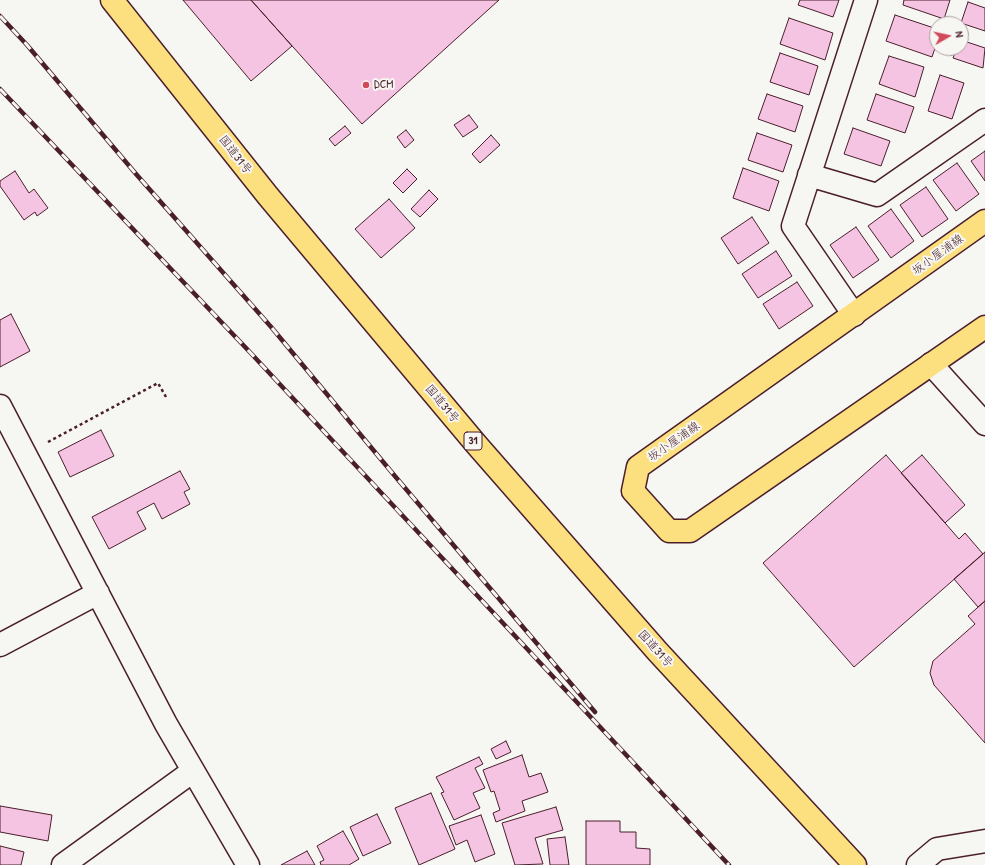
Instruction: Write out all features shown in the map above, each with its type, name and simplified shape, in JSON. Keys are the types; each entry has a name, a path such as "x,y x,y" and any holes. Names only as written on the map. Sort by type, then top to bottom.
{"main road":[{"name":"国道31号","path":"112,0 268,196 476,444 658,652 854,865"},
{"name":"坂小屋浦線","path":"985,221 638,467 633,490 669,531 690,532 985,327"}],"street":[{"path":"854,314 793,226 866,0"},
{"path":"809,175 877,195 985,120"},
{"path":"931,364 985,424"},
{"path":"0,406 166,724 248,865"},
{"path":"0,645 98,593"},
{"path":"63,865 193,771"},
{"path":"918,865 937,849 985,841"}],"path":[{"path":"25,455 158,383 166,397"}],"building":[{"path":"183,0 251,0 292,46 251,81"},
{"name":"DCM","path":"251,0 499,0 362,124"},
{"path":"800,0 839,0 833,17 798,5"},
{"path":"904,0 950,0 945,16 935,16 903,5"},
{"path":"968,2 985,8 985,31 969,26 969,16 963,16"},
{"path":"895,15 929,26 929,56 886,41"},
{"path":"789,18 833,33 825,60 780,44"},
{"path":"969,43 985,48 983,68 953,58 954,56 969,56"},
{"path":"780,53 818,66 809,95 770,82"},
{"path":"889,56 924,67 915,97 879,84"},
{"path":"940,75 964,83 952,119 928,111"},
{"path":"767,94 803,106 795,132 758,119"},
{"path":"876,94 914,107 905,133 867,120"},
{"path":"469,115 478,127 463,137 454,125"},
{"path":"345,126 351,133 335,146 329,139"},
{"path":"853,128 890,141 881,166 844,154"},
{"path":"406,130 414,140 405,148 397,137"},
{"path":"757,133 792,145 783,172 748,160"},
{"path":"491,135 500,145 480,163 472,154"},
{"path":"985,151 985,181 971,161"},
{"path":"957,163 979,194 956,211 933,180"},
{"path":"743,168 779,181 769,211 733,198"},
{"path":"407,169 417,179 403,193 393,183"},
{"path":"15,171 29,193 34,189 48,208 37,216 35,212 24,220 0,186 0,181"},
{"path":"926,187 948,219 922,237 900,205"},
{"path":"429,190 438,199 420,217 411,209"},
{"path":"389,199 415,228 381,258 355,229"},
{"path":"891,209 914,241 891,258 868,226"},
{"path":"752,217 769,243 738,264 721,238"},
{"path":"856,227 879,260 853,278 830,245"},
{"path":"776,251 792,276 758,298 742,274"},
{"path":"797,282 813,306 779,329 763,304"},
{"path":"11,314 30,351 0,367 0,320"},
{"path":"101,430 114,456 70,477 58,452"},
{"path":"886,455 959,539 965,533 983,554 854,667 763,563"},
{"path":"922,455 965,505 945,523 901,473"},
{"path":"180,471 190,489 184,492 190,504 162,519 154,503 137,512 146,529 109,549 92,517"},
{"path":"985,552 985,601 978,607 954,579"},
{"path":"985,601 985,743 934,685 930,673 933,661 975,624 968,616"},
{"path":"506,741 511,752 496,759 491,749"},
{"path":"522,755 529,777 541,773 548,792 522,801 525,811 496,822 493,813 500,810 494,791 491,792 483,770"},
{"path":"479,757 483,764 475,768 485,788 473,793 480,808 454,820 441,793 444,792 436,777"},
{"path":"431,793 455,849 419,865 395,808"},
{"path":"0,806 52,815 48,841 0,832"},
{"path":"556,807 563,830 535,838 543,864 515,865 502,823"},
{"path":"377,814 391,843 363,856 350,827"},
{"path":"481,815 495,854 475,862 467,840 456,845 449,826"},
{"path":"586,821 620,821 620,832 636,832 636,848 650,849 650,865 586,865"},
{"path":"343,831 359,859 349,865 321,865 320,862 324,860 317,846"},
{"path":"565,837 569,865 550,865 547,839"},
{"path":"0,846 24,852 21,865 0,865"},
{"path":"307,851 315,865 281,865"}],"railway":[{"path":"0,16 27,45 136,174 272,328 394,475 595,712"},
{"path":"0,89 246,348 729,865"}],"place":[{"name":"DCM","path":"366,85"}]}
